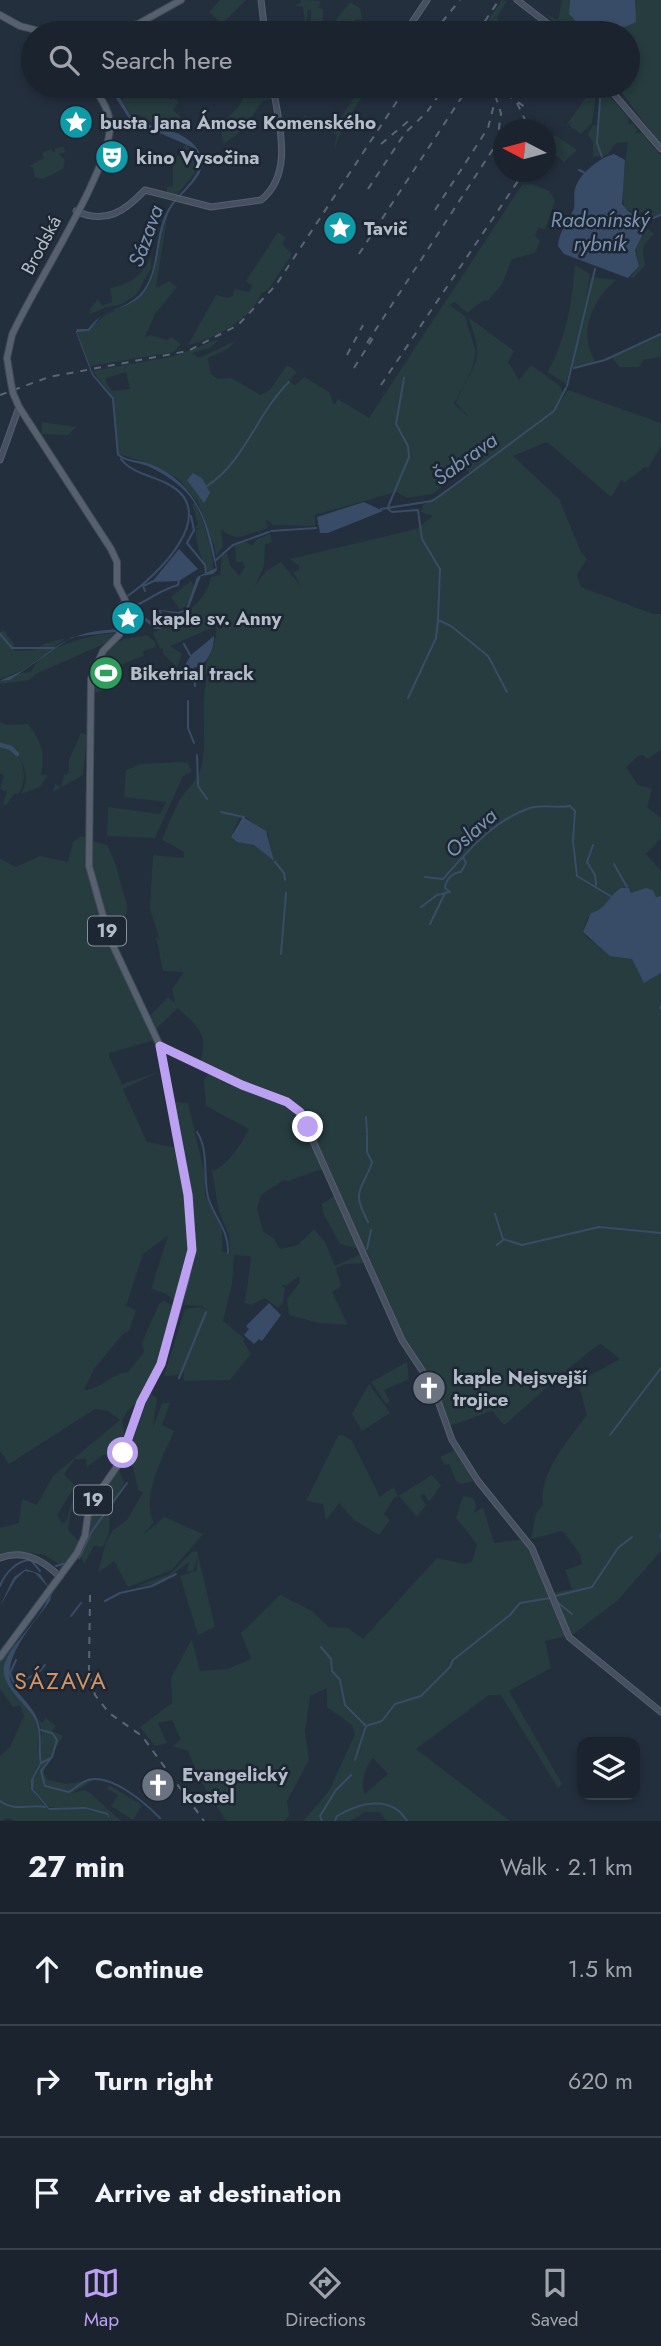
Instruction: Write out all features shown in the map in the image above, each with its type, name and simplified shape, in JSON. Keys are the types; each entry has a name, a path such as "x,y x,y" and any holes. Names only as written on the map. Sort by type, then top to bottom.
{"main road":[{"path":"143,21 181,0"},
{"path":"0,15 21,26"},
{"name":"Brodská","path":"19,407 13,393 7,358 12,335 93,178 107,143 110,124 99,98"},
{"name":"19","path":"0,1657 77,1553 85,1536 89,1507 120,1462 141,1402 158,1372 190,1262 188,1195 160,1046 109,937 89,866 90,680 103,651 121,630 126,611 125,598 117,584 117,562 111,549 19,407"}],"street":[{"path":"261,0 264,21"},
{"path":"413,21 427,0"},
{"path":"517,0 544,21"},
{"path":"76,211 99,217 112,215 132,204 145,190 176,199 223,207 253,203 265,197 281,167 274,98"},
{"path":"617,98 661,149"},
{"path":"0,460 19,407"},
{"path":"160,1046 242,1085 282,1099 300,1112 402,1339 431,1383 452,1440 478,1481 532,1548 542,1567 551,1598 573,1642 661,1712"},
{"path":"0,1558 8,1555 32,1556 60,1577"}],"green space":[{"path":"220,0 246,0 225,21 219,21 209,12"},
{"path":"300,0 321,1 318,8 323,9 323,21 311,21 311,10 308,10 305,21 303,7 295,5 301,3"},
{"path":"502,0 507,1 497,17 499,21 489,19"},
{"path":"562,0 570,0 569,14 575,21 553,21 545,14 558,20"},
{"path":"635,0 661,0 661,145 626,98 640,98 640,21 632,21"},
{"path":"350,2 360,8 362,19 335,21"},
{"path":"124,98 174,98 179,102 173,110 180,116 180,122 173,128 161,128 141,116 130,114 122,102"},
{"path":"243,98 273,98 263,101 242,130 224,144 220,126"},
{"path":"354,98 361,98 344,125 334,148 337,135 314,121 305,121 304,115 333,129"},
{"path":"586,98 595,98 592,123 581,134 570,126 572,122 566,126"},
{"path":"600,98 611,98 628,117 629,125 633,123 637,131 635,133 642,133 661,156 661,215 647,219 642,212 631,212 624,207 622,189 628,142 616,143 607,155 593,157 593,142 588,135 593,125 599,126"},
{"path":"556,136 577,150 564,162 556,156"},
{"path":"186,144 196,154 195,173 175,197 167,195 167,187 173,186 173,163"},
{"path":"63,146 66,152 59,154 65,160 63,169 43,179 35,177 33,167 29,166 44,158 42,153 51,149 54,153 55,149"},
{"path":"532,184 549,191 555,201 545,229 538,228 535,236 540,241 535,253 512,259 502,284 488,301 484,300 467,313 455,302 449,305 465,316 476,352 472,369 454,404 469,417 456,403 476,362 477,345 468,317 514,351 508,362 519,380 531,365 560,386 563,392 554,411 568,390 661,423 661,446 648,468 645,467 624,483 622,479 611,497 547,442 513,456 559,499 581,552 587,559 577,575 581,587 653,614 661,614 661,750 647,759 643,755 638,756 626,767 638,785 652,789 647,807 661,818 661,838 646,854 661,871 661,896 656,897 653,890 631,893 629,888 621,889 606,907 587,918 583,932 588,939 632,959 644,983 661,973 661,1551 618,1600 571,1636 553,1593 572,1589 565,1570 582,1564 580,1554 563,1531 531,1539 536,1514 543,1504 545,1481 550,1469 587,1415 578,1382 620,1359 601,1344 506,1424 492,1411 449,1426 436,1389 403,1338 367,1251 340,1244 323,1213 322,1204 336,1195 324,1170 319,1170 284,1180 261,1195 257,1209 263,1231 273,1238 280,1249 298,1245 314,1229 325,1242 335,1266 361,1254 366,1263 346,1264 336,1268 341,1286 332,1292 348,1325 319,1323 289,1315 287,1299 300,1282 299,1276 287,1285 281,1285 285,1288 283,1303 278,1308 265,1298 251,1305 245,1303 251,1258 234,1255 232,1284 223,1321 245,1339 243,1341 251,1354 230,1380 184,1381 183,1369 178,1375 164,1376 185,1309 200,1307 208,1311 201,1306 184,1305 194,1248 171,1102 188,1103 205,1175 205,1195 222,1229 222,1251 230,1254 229,1235 219,1212 212,1171 228,1160 249,1129 206,1106 204,1080 209,1072 199,1066 203,1039 197,1027 178,1008 155,1030 149,1017 168,997 175,1003 172,989 184,972 163,971 156,936 160,940 150,909 153,855 184,858 183,851 162,840 177,805 198,776 202,764 204,695 209,672 204,676 216,626 170,646 182,654 177,667 163,654 163,648 160,649 153,633 169,618 185,612 198,602 208,588 211,577 220,575 222,556 227,553 230,565 239,576 245,567 242,562 236,562 235,544 246,542 252,546 257,539 270,534 272,542 265,544 264,566 255,586 266,571 281,562 301,586 293,572 299,570 299,566 290,559 416,529 433,516 421,512 423,505 470,474 459,461 442,475 448,482 432,494 407,498 396,492 315,515 315,526 273,525 266,519 268,527 242,536 232,536 221,529 223,546 216,556 198,503 179,479 150,464 119,454 114,398 92,371 175,356 219,339 210,348 192,353 199,358 235,341 228,349 208,358 211,374 218,379 232,378 260,395 270,390 287,365 297,372 289,381 295,385 304,377 329,392 334,405 338,399 369,418 522,185","holes":["126,372 130,389 112,391 106,378","244,816 268,834 273,860 254,845 237,842 231,837 239,819"]},
{"path":"168,212 156,288 170,281 177,287 155,314 145,337 150,335 167,340 171,337 181,344 174,352 90,366 77,331 90,330 101,318 142,294 153,268"},
{"path":"647,228 654,234 643,249 645,265 634,278 630,278 639,265 636,249"},
{"path":"278,232 286,238 282,244 292,254 268,290 261,293 250,311 231,326 188,345 216,295 227,298 233,296 234,289 249,292 252,286 246,281"},
{"path":"151,256 151,268 136,295 120,305 106,307 90,314 90,309 98,299 102,306 112,302 110,288 135,278"},
{"path":"575,265 590,274 586,299 591,277 616,280 601,296 590,317 588,339 596,362 573,367 572,361 566,384 548,372 567,320"},
{"path":"661,334 661,357 643,360 639,367 620,367 612,358 599,361"},
{"path":"42,422 76,427 68,435 42,434"},
{"path":"195,503 211,548 212,572 207,571 198,546 196,530 200,529 195,528 198,524 192,504"},
{"path":"191,581 194,586 187,606 180,609 171,597"},
{"path":"4,630 14,644 14,651 35,650 44,644 66,638 26,669 0,679 0,632"},
{"path":"117,633 106,643 36,674 29,680 0,684 0,681 10,680 15,674 31,672 45,655 56,648 81,639"},
{"path":"147,635 155,642 156,647 143,651 144,656 117,666 114,686 93,694 97,670 110,648 125,639"},
{"path":"0,722 6,725 28,724 41,748 41,775 48,775 40,787 21,794 25,771 14,750 24,776 19,793 14,794 6,805 3,804 7,792 0,789 4,776 0,773 0,746 5,745 0,744"},
{"path":"81,733 87,735 83,775 53,792 55,784 61,787 64,775 69,773 69,760"},
{"path":"188,763 192,772 183,776 155,838 107,836 108,807 160,814 166,802 124,797 126,770 141,764"},
{"path":"82,836 86,838 94,892 101,917 155,1040 109,1053 109,1056 122,1084 159,1072 123,1089 147,1142 177,1148 187,1208 188,1242 176,1303 167,1294 151,1289 168,1236 143,1254 126,1306 136,1310 129,1331 123,1334 94,1369 84,1390 128,1372 144,1352 142,1342 159,1304 164,1301 175,1307 160,1365 140,1400 128,1410 122,1421 126,1440 120,1453 103,1455 87,1467 86,1459 75,1459 64,1474 75,1486 57,1515 61,1522 65,1523 74,1497 84,1490 70,1513 68,1530 81,1544 62,1566 45,1555 33,1553 0,1556 0,1528 19,1523 22,1499 37,1505 53,1476 120,1420 108,1411 95,1409 9,1464 0,1451 0,859 16,867 40,856 68,862 73,842"},
{"path":"89,840 107,845 126,902 127,913 120,924 112,929 112,935 93,878"},
{"path":"407,1362 409,1379 384,1390 390,1401 386,1404 371,1382"},
{"path":"369,1384 390,1413 362,1431 352,1414"},
{"path":"150,1393 157,1398 153,1428 162,1403 170,1403 162,1425 174,1431 152,1490 150,1513 154,1522 143,1535 164,1517 203,1534 172,1570 128,1587 114,1561 98,1573 106,1542 113,1530 127,1520 143,1492 138,1490 133,1467 125,1461"},
{"path":"343,1435 352,1441 380,1497 393,1487 398,1496 432,1475 441,1485 429,1502 424,1494 420,1496 426,1505 417,1517 399,1496 394,1498 384,1514 390,1520 379,1535 354,1520 339,1503 326,1521 323,1504 306,1501 338,1436"},
{"path":"455,1450 461,1459 458,1461 462,1460 474,1481 461,1484 456,1481 449,1464 445,1465 440,1457"},
{"path":"119,1470 124,1483 110,1512 109,1534 103,1547 94,1546 84,1564 81,1556 90,1532 91,1509"},
{"path":"463,1496 473,1498 476,1505 474,1513 483,1507 494,1543 524,1539 567,1636 545,1641 551,1668 509,1691 562,1784 558,1788 501,1695 489,1695 416,1749 510,1821 386,1821 380,1812 365,1812 350,1821 303,1821 329,1791 355,1734 352,1725 327,1707 327,1688 310,1696 305,1731 309,1760 287,1801 289,1816 284,1821 226,1821 199,1778 188,1751 173,1746 181,1739 172,1720 158,1723 167,1743 155,1746 140,1727 172,1703 171,1678 192,1640 200,1671 227,1669 251,1659 241,1633 280,1595 312,1611 329,1627 348,1628 363,1639 437,1558 466,1564 472,1562 477,1544 456,1518","holes":["373,1758 388,1774 365,1794 364,1776"]},
{"path":"197,1551 215,1627 198,1635 180,1576 196,1571 198,1557 193,1571 187,1572 189,1562 161,1583 134,1587 170,1574 192,1552"},
{"path":"13,1643 17,1644 5,1661 4,1673 36,1719 39,1730 37,1750 40,1763 30,1786 49,1810 87,1809 107,1815 109,1821 16,1821 8,1818 0,1821 0,1756 10,1747 24,1716 20,1705 13,1707 0,1689 0,1661"},
{"path":"38,1718 42,1723 46,1718 56,1726 52,1731 63,1736 45,1767 44,1773 48,1780 65,1784 94,1780 72,1793 84,1790 90,1793 121,1821 110,1821 108,1813 77,1807 54,1808 41,1802 32,1784 42,1763 38,1751 42,1734"},
{"path":"109,1785 142,1805 133,1820 111,1806 118,1795 107,1789"}],"water":[{"path":"570,0 635,0 636,21 575,21 569,14"},
{"path":"116,98 120,98 130,115 156,129 185,137 199,151 202,163 198,176 168,214 150,282 141,296 131,303 109,312 135,299 147,284 167,211 192,181 200,164 194,148 130,120"},
{"name":"Radonínský rybník","path":"614,154 625,160 622,204 629,212 643,218 647,226 635,250 639,266 628,278 564,254 558,246 574,209 577,183 590,167"},
{"path":"101,316 89,331 77,332 93,374 114,398 119,454 150,464 179,481 198,506 205,521 217,570 213,574 201,576 188,610 179,614 161,611 164,624 161,629 155,629 139,616 125,631 76,637 123,629 134,616 140,614 161,628 159,610 178,612 186,609 197,577 216,568 203,521 191,498 181,487 152,468 124,460 117,455 112,399 92,375 76,332 77,329 88,329"},
{"path":"193,473 202,478 210,493 204,503 187,480"},
{"path":"364,502 383,511 328,533 320,533 317,517"},
{"path":"179,549 198,569 179,581 152,582"},
{"path":"214,636 206,660 197,667 184,667 191,655"},
{"path":"67,641 10,680 0,681 25,669"},
{"path":"243,817 266,831 274,861 254,845 237,842 231,837"},
{"path":"621,888 629,888 631,893 646,888 653,890 656,897 661,896 661,973 644,983 632,959 610,956 583,932 591,913 601,909"},
{"path":"269,1303 281,1315 262,1341 259,1339 254,1344 244,1335 249,1329 246,1326"},
{"path":"26,1569 40,1574 52,1592 50,1601 21,1641 11,1664 12,1685 33,1711 39,1726 42,1763 34,1778 33,1789 49,1808 85,1807 108,1813 110,1821 107,1815 87,1809 49,1810 31,1789 31,1780 40,1763 38,1727 33,1716 9,1686 4,1666 14,1647 45,1605 48,1587 35,1573 25,1571 16,1579 0,1606 14,1577"}],"waterway":[{"name":"Šabrava","path":"600,98 597,143 602,157"},
{"path":"579,170 587,174"},
{"path":"645,221 661,215"},
{"name":"Šabrava","path":"567,386 595,269"},
{"path":"574,368 605,360 661,334"},
{"path":"388,507 409,457 408,446 396,424 404,378"},
{"path":"207,486 231,464 268,408 289,382"},
{"name":"Šabrava","path":"381,509 432,501 554,411 566,388"},
{"path":"121,459 136,471 168,484 183,496 189,511 187,527 179,544 153,575 126,597"},
{"path":"388,509 392,512 418,510 422,539 440,569 438,620 451,626 488,656 507,692"},
{"path":"191,516 194,530 187,543 205,565 206,573"},
{"name":"Šabrava","path":"271,531 316,528"},
{"name":"Šabrava","path":"216,560 233,545 269,532"},
{"path":"136,615 137,605 178,585 179,579"},
{"path":"145,591 143,586 154,581"},
{"path":"116,630 116,607 122,601"},
{"path":"408,698 436,638 438,621"},
{"path":"0,634 12,648 54,648"},
{"path":"184,644 190,655"},
{"path":"193,667 195,686"},
{"path":"188,701 188,728 194,743"},
{"name":"Sázava","path":"0,745 11,748 17,754"},
{"path":"197,755 198,786 207,799"},
{"name":"Oslava","path":"425,877 443,879 481,838 514,815 538,806 570,806 575,811 573,841 577,876 612,897"},
{"path":"221,812 244,817"},
{"path":"593,845 587,862 595,875 596,885"},
{"path":"430,924 445,893 450,892 445,888 448,879 461,872 466,863 463,857"},
{"path":"275,862 284,873 285,880"},
{"path":"614,864 627,887"},
{"path":"281,954 286,893"},
{"path":"421,907 437,895 446,893"},
{"path":"366,1117 367,1133"},
{"path":"197,1132 203,1147 208,1197 224,1230 228,1253"},
{"path":"367,1135 367,1152 372,1162"},
{"path":"368,1222 359,1197 372,1163"},
{"path":"495,1214 503,1239 522,1245 599,1227 661,1233"},
{"path":"367,1249 371,1230"},
{"path":"497,1245 503,1240"},
{"path":"179,1378 206,1312"},
{"path":"610,1435 661,1368"},
{"path":"79,1558 92,1531 127,1483"},
{"path":"555,1596 592,1587 618,1548 632,1537"},
{"path":"0,1586 8,1572 21,1562 31,1560 40,1571"},
{"path":"56,1566 67,1563"},
{"path":"105,1601 120,1593 152,1586 176,1574"},
{"path":"366,1726 382,1721 395,1704 421,1696 450,1667 453,1660 510,1615 520,1603 550,1598"},
{"path":"557,1602 572,1614"},
{"path":"71,1616 81,1603"},
{"path":"321,1647 331,1659 332,1671 340,1680 345,1705 366,1726 355,1760"},
{"path":"14,1684 10,1673 16,1660"},
{"path":"12,1686 38,1673 45,1665"},
{"path":"41,1730 52,1733 57,1740 52,1757 41,1771 45,1786 69,1792 88,1780 107,1781 127,1791 160,1818"},
{"path":"41,1763 51,1758"},
{"path":"322,1821 320,1816 336,1790 351,1775"},
{"path":"0,1801 17,1807 45,1807"},
{"path":"335,1821 337,1816 346,1811 374,1804 392,1807 407,1821"}],"railway":[{"path":"443,21 460,0"},
{"path":"485,21 499,0"},
{"path":"0,395 49,377 188,351 238,325 276,285 399,98"},
{"path":"368,189 405,133 427,112 437,98"},
{"path":"359,254 461,98"},
{"path":"367,343 497,143 501,113 496,98"},
{"path":"512,98 529,110"},
{"path":"435,210 488,128 495,101"},
{"path":"517,103 525,119"},
{"path":"381,144 411,119"},
{"path":"381,385 517,182"},
{"path":"347,355 363,325"},
{"path":"354,368 373,338"},
{"path":"90,1595 89,1670 95,1695 109,1713 142,1736 204,1821"}],"place":[{"name":"busta Jana Ámose Komenského","path":"76,122"},
{"name":"kino Vysočina","path":"112,157"},
{"name":"Tavič","path":"340,228"},
{"name":"kaple sv. Anny","path":"128,618"},
{"name":"Biketrial track","path":"106,673"},
{"name":"kaple Nejsvejší trojice","path":"429,1388"},
{"name":"Evangelický kostel","path":"158,1785"}],"district":[{"name":"SÁZAVA","path":"61,1681"}],"route":[{"path":"123,1453 141,1402 161,1364 192,1250 188,1195 160,1046 242,1085 282,1099 300,1112 308,1127"}]}
